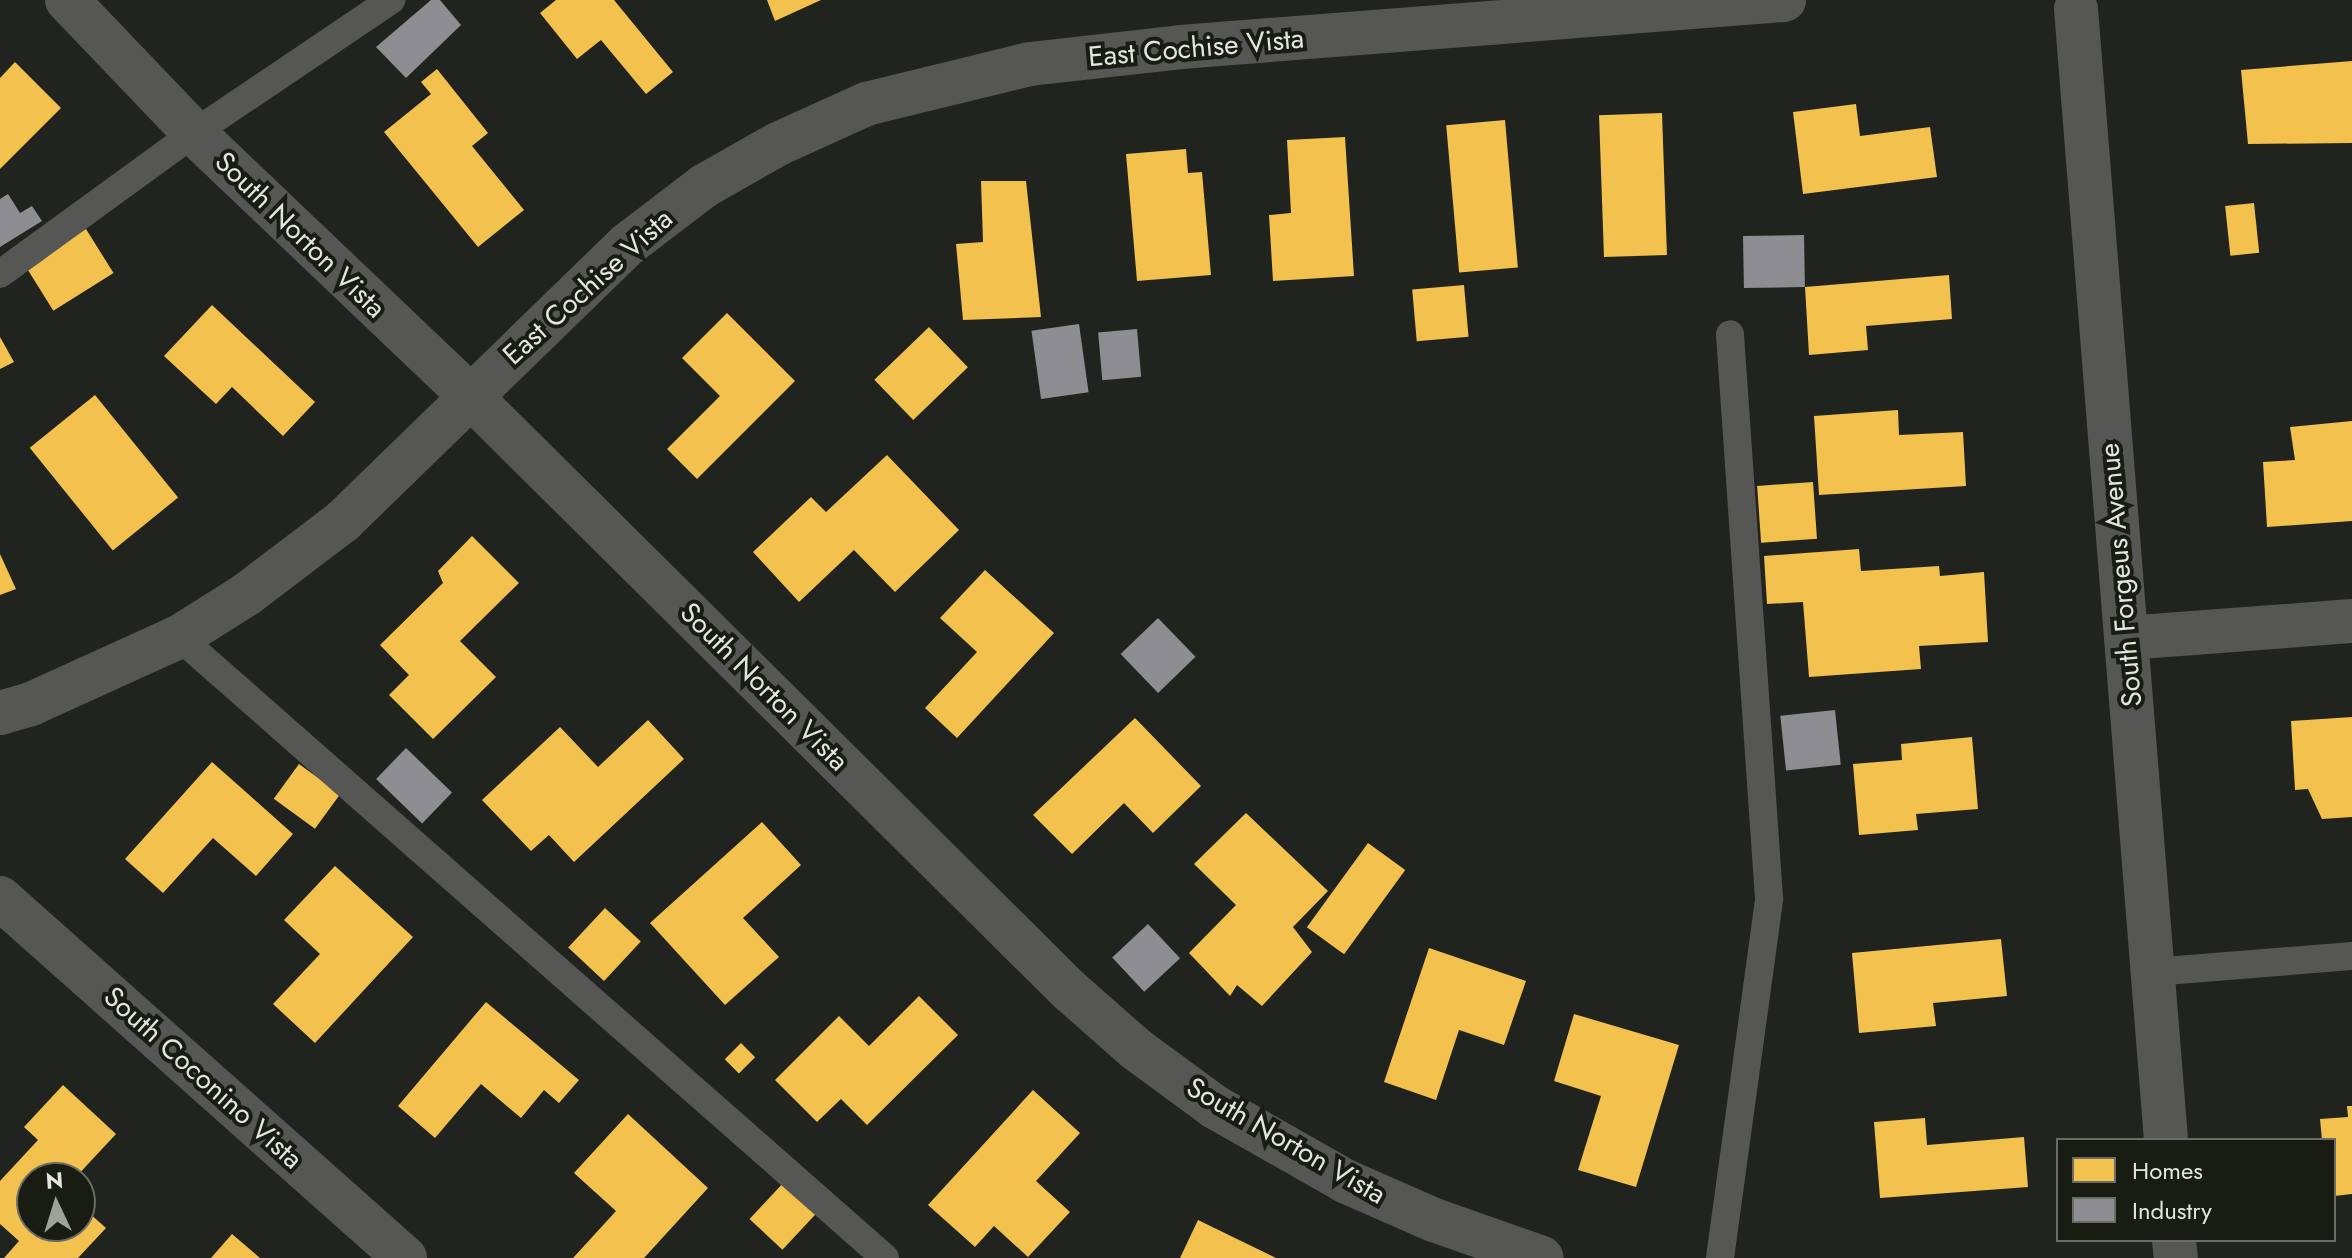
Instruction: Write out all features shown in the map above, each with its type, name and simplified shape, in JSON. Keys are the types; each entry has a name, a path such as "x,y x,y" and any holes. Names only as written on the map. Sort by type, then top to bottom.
{"street":[{"name":"South Norton Vista","path":"67,0 194,133 469,395 1069,990 1136,1049 1215,1107 1345,1181 1434,1220 1542,1258"},
{"name":"East Cochise Vista","path":"0,713 31,704 179,637 247,594 343,521 469,395 628,244 704,186 778,144 866,104 1030,64 1181,47 1784,0"},
{"name":"South Forgeus Avenue","path":"2076,3 2166,1138"},
{"path":"2126,638 2352,621"},
{"name":"South Coconino Vista","path":"0,898 405,1258"}],"lane":[{"path":"0,274 194,133 391,0"},
{"path":"1720,1258 1769,898 1730,334"},
{"path":"179,637 885,1258"},
{"path":"2153,972 2352,956"}],"building: Homes":[{"path":"556,0 614,0 673,72 646,94 601,40 577,59 540,13"},
{"path":"767,0 821,0 775,21"},
{"path":"2352,61 2352,143 2248,144 2241,70"},
{"path":"15,62 61,108 0,169 0,78"},
{"path":"437,69 488,133 472,146 524,210 478,247 384,132 431,94 421,82"},
{"path":"1856,104 1860,136 1930,127 1937,177 1803,194 1793,112"},
{"path":"1662,113 1667,255 1604,257 1599,115"},
{"path":"1505,120 1518,267 1459,273 1446,125"},
{"path":"1345,137 1354,276 1273,281 1269,215 1291,213 1287,140"},
{"path":"1186,149 1188,173 1202,172 1211,275 1137,281 1126,154"},
{"path":"981,181 1026,181 1041,317 963,320 956,244 983,242"},
{"path":"2254,203 2259,253 2230,256 2225,206"},
{"path":"86,229 114,273 53,311 26,267"},
{"path":"1949,275 1952,319 1866,326 1868,350 1809,355 1805,287"},
{"path":"1464,285 1469,337 1417,341 1412,290"},
{"path":"212,305 315,402 283,436 232,387 216,404 164,356"},
{"path":"727,313 795,381 697,479 667,449 720,396 682,358"},
{"path":"929,327 968,367 913,420 874,380"},
{"path":"0,337 14,362 0,369"},
{"path":"95,395 178,498 113,550 30,448"},
{"path":"1898,410 1899,435 1963,432 1966,486 1819,495 1814,416"},
{"path":"2352,421 2352,521 2267,527 2263,462 2295,460 2290,427"},
{"path":"887,455 959,530 895,592 854,550 799,602 753,552 811,497 826,512"},
{"path":"1813,482 1817,539 1761,543 1757,486"},
{"path":"472,536 519,583 460,641 496,677 433,739 389,695 409,675 380,645 443,583 438,571"},
{"path":"1859,549 1861,571 1939,566 1940,576 1984,572 1988,642 1919,646 1921,669 1809,677 1803,602 1767,604 1764,556"},
{"path":"0,554 16,589 0,595"},
{"path":"985,570 1054,633 957,738 925,708 977,652 940,618"},
{"path":"2352,717 2352,817 2322,819 2308,789 2295,790 2291,721"},
{"path":"1135,718 1201,786 1153,833 1124,803 1072,854 1033,815"},
{"path":"648,720 684,759 574,862 549,835 531,851 482,800 560,727 598,767"},
{"path":"1972,737 1978,809 1916,814 1918,830 1859,835 1853,764 1902,760 1901,744"},
{"path":"212,762 293,834 256,876 213,838 163,893 125,859"},
{"path":"299,764 340,794 315,829 274,799"},
{"path":"1246,813 1328,891 1293,927 1312,952 1262,1006 1237,985 1230,996 1189,953 1236,905 1194,864"},
{"path":"762,822 801,865 743,918 779,957 725,1005 650,923"},
{"path":"1368,843 1405,870 1344,954 1307,927"},
{"path":"335,866 413,937 315,1043 273,1004 320,954 284,920"},
{"path":"605,908 641,941 604,981 568,947"},
{"path":"2001,939 2007,996 1933,1003 1936,1026 1859,1033 1852,953"},
{"path":"1429,948 1526,981 1504,1045 1459,1030 1436,1100 1384,1082"},
{"path":"919,996 958,1035 867,1125 841,1099 817,1122 775,1080 839,1016 869,1046"},
{"path":"486,1002 579,1080 559,1103 544,1090 521,1118 481,1084 435,1138 398,1106"},
{"path":"1574,1014 1679,1045 1636,1187 1578,1170 1601,1096 1554,1081"},
{"path":"741,1043 755,1057 739,1073 725,1059"},
{"path":"63,1085 116,1134 90,1162 18,1162 38,1140 24,1127"},
{"path":"1033,1090 1080,1133 1036,1181 1070,1212 1028,1257 994,1226 975,1247 928,1205"},
{"path":"2347,1106 2352,1106 2352,1194 2336,1196 2336,1138 2322,1138 2320,1119 2348,1117"},
{"path":"628,1114 708,1188 644,1258 573,1258 616,1211 574,1173"},
{"path":"1925,1118 1927,1145 2024,1137 2028,1187 1880,1198 1874,1122"},
{"path":"16,1164 16,1238 0,1224 0,1181"},
{"path":"785,1181 818,1212 782,1250 750,1219"},
{"path":"96,1219 106,1228 96,1239"},
{"path":"1198,1220 1276,1258 1180,1258"},
{"path":"232,1234 260,1258 211,1258"},
{"path":"18,1242 93,1242 78,1258 4,1258"}],"building: Industry":[{"path":"431,0 440,0 461,25 406,78 376,47"},
{"path":"8,194 20,213 32,206 42,221 0,247 0,199"},
{"path":"1804,235 1805,287 1744,288 1743,236"},
{"path":"1079,324 1089,392 1041,399 1031,331"},
{"path":"1137,329 1141,377 1102,380 1098,332"},
{"path":"1158,618 1196,657 1158,693 1121,654"},
{"path":"1835,710 1841,765 1786,770 1780,716"},
{"path":"406,748 452,792 422,823 376,779"},
{"path":"1148,924 1180,958 1144,992 1112,957"}]}
